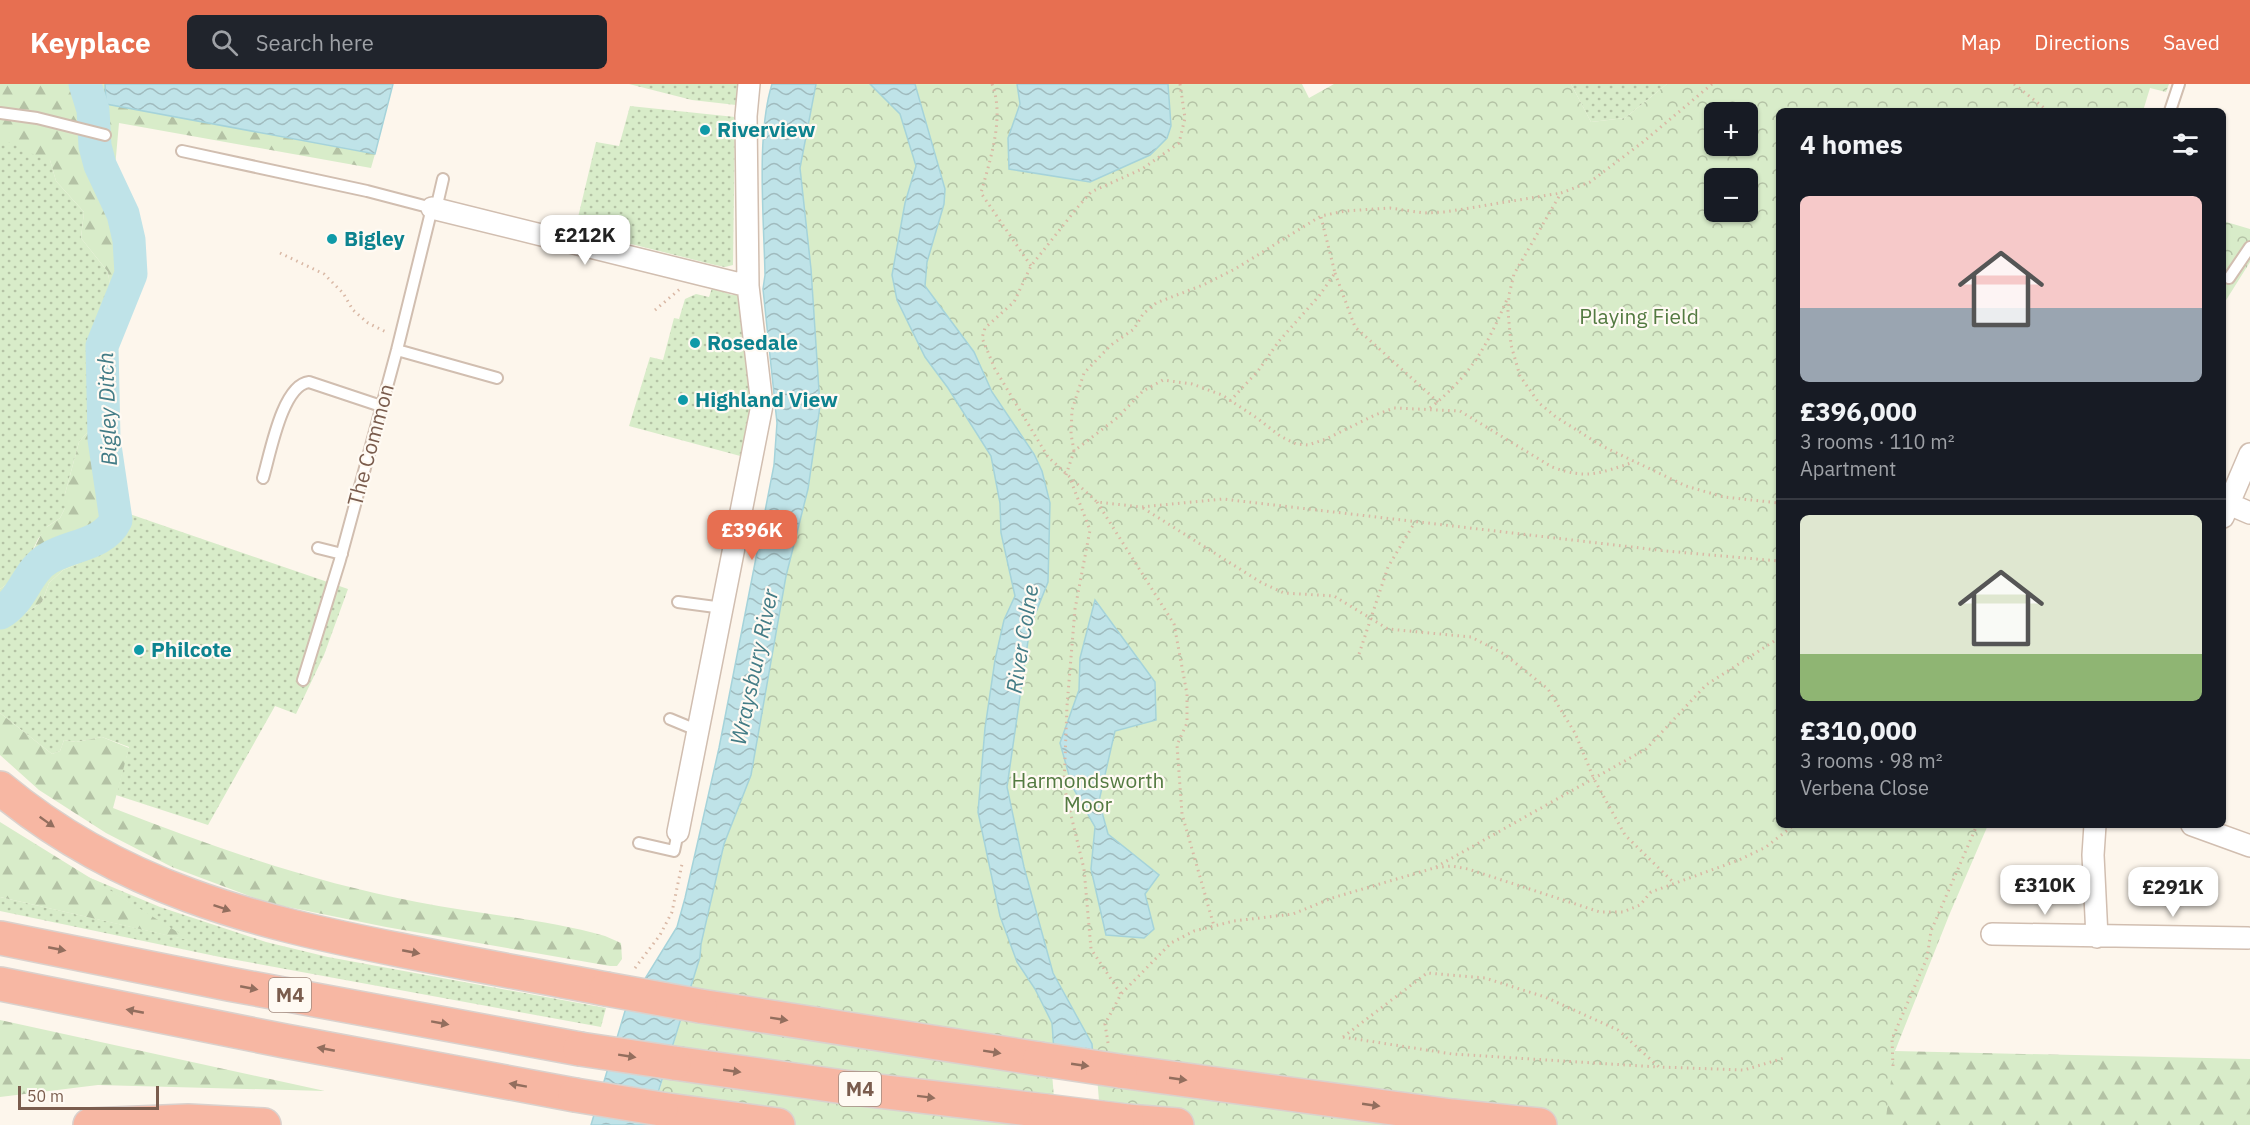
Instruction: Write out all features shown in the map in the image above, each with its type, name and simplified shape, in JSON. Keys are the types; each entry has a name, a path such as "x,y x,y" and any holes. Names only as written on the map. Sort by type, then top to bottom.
{"highway":[{"path":"0,788 51,826 96,854 167,888 231,911 345,939 700,1006 1040,1059 1452,1116 1540,1125"},
{"name":"M4","path":"0,938 229,984 580,1048 844,1087 1177,1125"},
{"name":"M4","path":"0,984 296,1044 575,1095 778,1125"},
{"path":"90,1125 188,1121 264,1125"}],"street":[{"path":"678,832 700,731 762,405 748,286 746,116 749,84"},
{"path":"434,209 748,286"},
{"path":"2250,454 2226,510 2250,513"},
{"path":"2095,828 2093,855 2097,937"},
{"path":"2201,828 2250,846"},
{"path":"1992,934 2248,938"}],"lane":[{"path":"2171,108 2179,84"},
{"path":"0,113 37,118 105,135"},
{"path":"182,151 367,191 434,209"},
{"name":"The Common","path":"303,680 342,554 443,178"},
{"path":"2229,278 2250,247"},
{"path":"397,350 497,378"},
{"path":"263,478 283,409 293,390 303,383 309,382 381,406"},
{"path":"318,548 342,554"},
{"path":"678,602 723,608"},
{"path":"670,719 700,731"},
{"path":"639,843 674,851 678,832"}],"path":[{"path":"992,84 995,92 996,138 981,193 1031,266"},
{"path":"1180,84 1185,118 1179,143 1142,169 1091,192 1031,266 1014,302 985,328 982,338 995,369 1048,457 1097,502 1174,624 1187,694 1187,723 1177,745 1182,814 1214,926"},
{"path":"1066,475 1074,451 1071,434 1072,410 1084,373 1111,345 1134,329 1143,314 1156,303 1203,285 1235,269 1321,216 1345,211 1390,208 1424,213 1445,212 1561,194 1590,182 1643,142 1712,84"},
{"path":"2014,84 2044,108"},
{"path":"1429,409 1454,389 1472,368 1494,329 1509,295 1514,274 1561,194"},
{"path":"1321,216 1335,273 1355,327 1438,402"},
{"path":"280,253 324,274 343,294 353,310 368,323 389,334 401,336"},
{"path":"1230,400 1258,371 1279,341 1319,296 1335,273"},
{"path":"655,310 680,289"},
{"path":"1509,295 1508,323 1514,360 1531,394 1548,411 1571,428 1634,462 1703,491 1776,503"},
{"path":"1074,451 1117,418 1143,391 1162,380 1192,384 1230,400 1257,417 1280,436 1296,444 1308,445 1394,408 1429,409 1460,411 1552,467 1568,473 1595,474 1634,462"},
{"path":"1070,479 1090,530 1075,609 1067,706 1064,786 1084,869 1091,949 1121,994"},
{"path":"1097,502 1141,507 1223,499 1776,561"},
{"path":"1141,507 1262,583 1284,593 1334,596 1388,628 1472,637 1504,654 1548,689 1575,733 1594,779 1625,835 1675,884"},
{"path":"1359,654 1388,567 1415,522"},
{"path":"1434,868 1646,749 1706,685 1776,640"},
{"path":"1105,1024 1121,994 1171,943 1194,931 1234,921 1293,914 1332,898 1434,868 1451,866 1468,869 1600,912 1623,912 1640,905 1651,892 1739,860 1766,847 1790,828"},
{"path":"1893,1066 1892,1040 1927,958 1931,931 1976,828"},
{"path":"1659,1067 1617,1030 1545,997 1485,978 1427,973 1343,1037 1452,1054 1659,1067 1744,1071 1784,1058"}],"green space":[{"path":"0,84 105,84 106,104 375,154 371,168 119,123 113,190 123,214 129,240 130,263 109,333 102,347 104,439 116,520 107,532 83,544 78,564 63,570 49,583 42,602 15,620 0,625 0,589 21,574 44,529 60,518 65,508 65,494 79,442 92,427 97,393 98,349 112,300 108,272 81,238 84,212 56,181 50,160 24,151 14,141 0,145"},
{"path":"629,84 740,84 736,105 692,100"},
{"name":"Harmondsworth Moor","path":"816,84 1302,84 1309,98 1334,84 1571,84 1591,122 1625,118 1667,84 2169,84 2166,92 2150,88 2144,108 1776,108 1776,828 1987,828 1895,1051 1885,1125 649,1125 700,957 724,844 750,777 786,576 808,489 820,406 811,269 800,168"},
{"path":"1571,84 1667,84 1625,118 1591,122"},
{"path":"0,89 50,160 56,181 84,212 81,238 108,272 112,300 98,349 97,393 92,427 79,442 65,494 65,508 60,518 48,526 38,539 21,574 0,589"},
{"path":"630,106 735,117 733,265 725,267 715,265 575,230 596,142 619,146"},
{"path":"2226,222 2250,229 2250,262 2226,300"},
{"path":"712,288 732,295 739,294 753,404 744,457 629,426 650,357 663,360 674,318 679,319 685,299 696,294 709,297"},
{"path":"115,509 348,589 324,655 296,714 275,706 208,825 116,795 129,747 102,737 76,742 64,740 60,751 52,754 0,713 0,625 15,620 42,602 49,583 63,570 78,564 82,547 109,533 117,521"},
{"path":"0,713 52,754 60,751 64,740 76,742 102,737 129,748 113,808 225,850 339,884 417,902 535,921 605,936 621,943 622,959 617,966 610,966 386,927 268,903 172,867 106,833 39,790 0,755"},
{"path":"0,822 192,941 0,897"},
{"path":"88,877 160,907 266,942 328,957 606,1008 601,1027 220,957 0,911 0,897 189,940"},
{"path":"0,1020 325,1091 98,1085 0,1097"},
{"path":"1895,1051 2250,1059 2250,1125 1879,1125"}],"water":[{"path":"105,84 393,84 375,154 106,104"},
{"name":"Wraysbury River","path":"772,84 816,84 800,168 811,269 820,406 808,489 786,576 751,775 724,844 700,957 648,1125 591,1125 625,1011 677,927 719,748 774,465 777,423 763,289 765,275 762,178 764,128"},
{"name":"River Colne","path":"870,84 915,84 945,189 944,204 927,262 925,286 974,352 992,392 1034,454 1042,471 1050,503 1048,582 1030,627 1007,787 1024,867 1053,973 1092,1044 1098,1125 1059,1125 1052,1023 1035,989 1017,962 1000,916 978,812 985,728 995,660 1004,620 1015,596 1001,533 1000,503 991,456 948,388 925,357 897,300 892,275 905,203 916,166 900,114"},
{"path":"1017,84 1168,84 1171,126 1167,138 1150,155 1090,182 1009,169 1008,138 1020,104"},
{"path":"1095,600 1155,682 1156,720 1115,731 1099,801 1108,834 1159,875 1145,894 1154,929 1144,938 1106,935 1091,869 1095,827 1072,786 1060,743 1079,690 1080,658"}],"pier":[{"path":"1050,1046 1095,1052 1101,1125 1056,1125"}],"waterway":[{"name":"Bigley Ditch","path":"0,613 14,601 41,564 57,554 95,540 111,528 116,520 104,439 102,346 131,274 129,240 123,214 100,165 95,146 93,110 85,84"}],"place":[{"name":"Riverview","path":"705,130"},
{"name":"Bigley","path":"332,239"},
{"name":"Rosedale","path":"695,343"},
{"name":"Highland View","path":"683,400"},
{"name":"Philcote","path":"139,650"}],"park label":[{"name":"Playing Field","path":"1639,317"}]}
